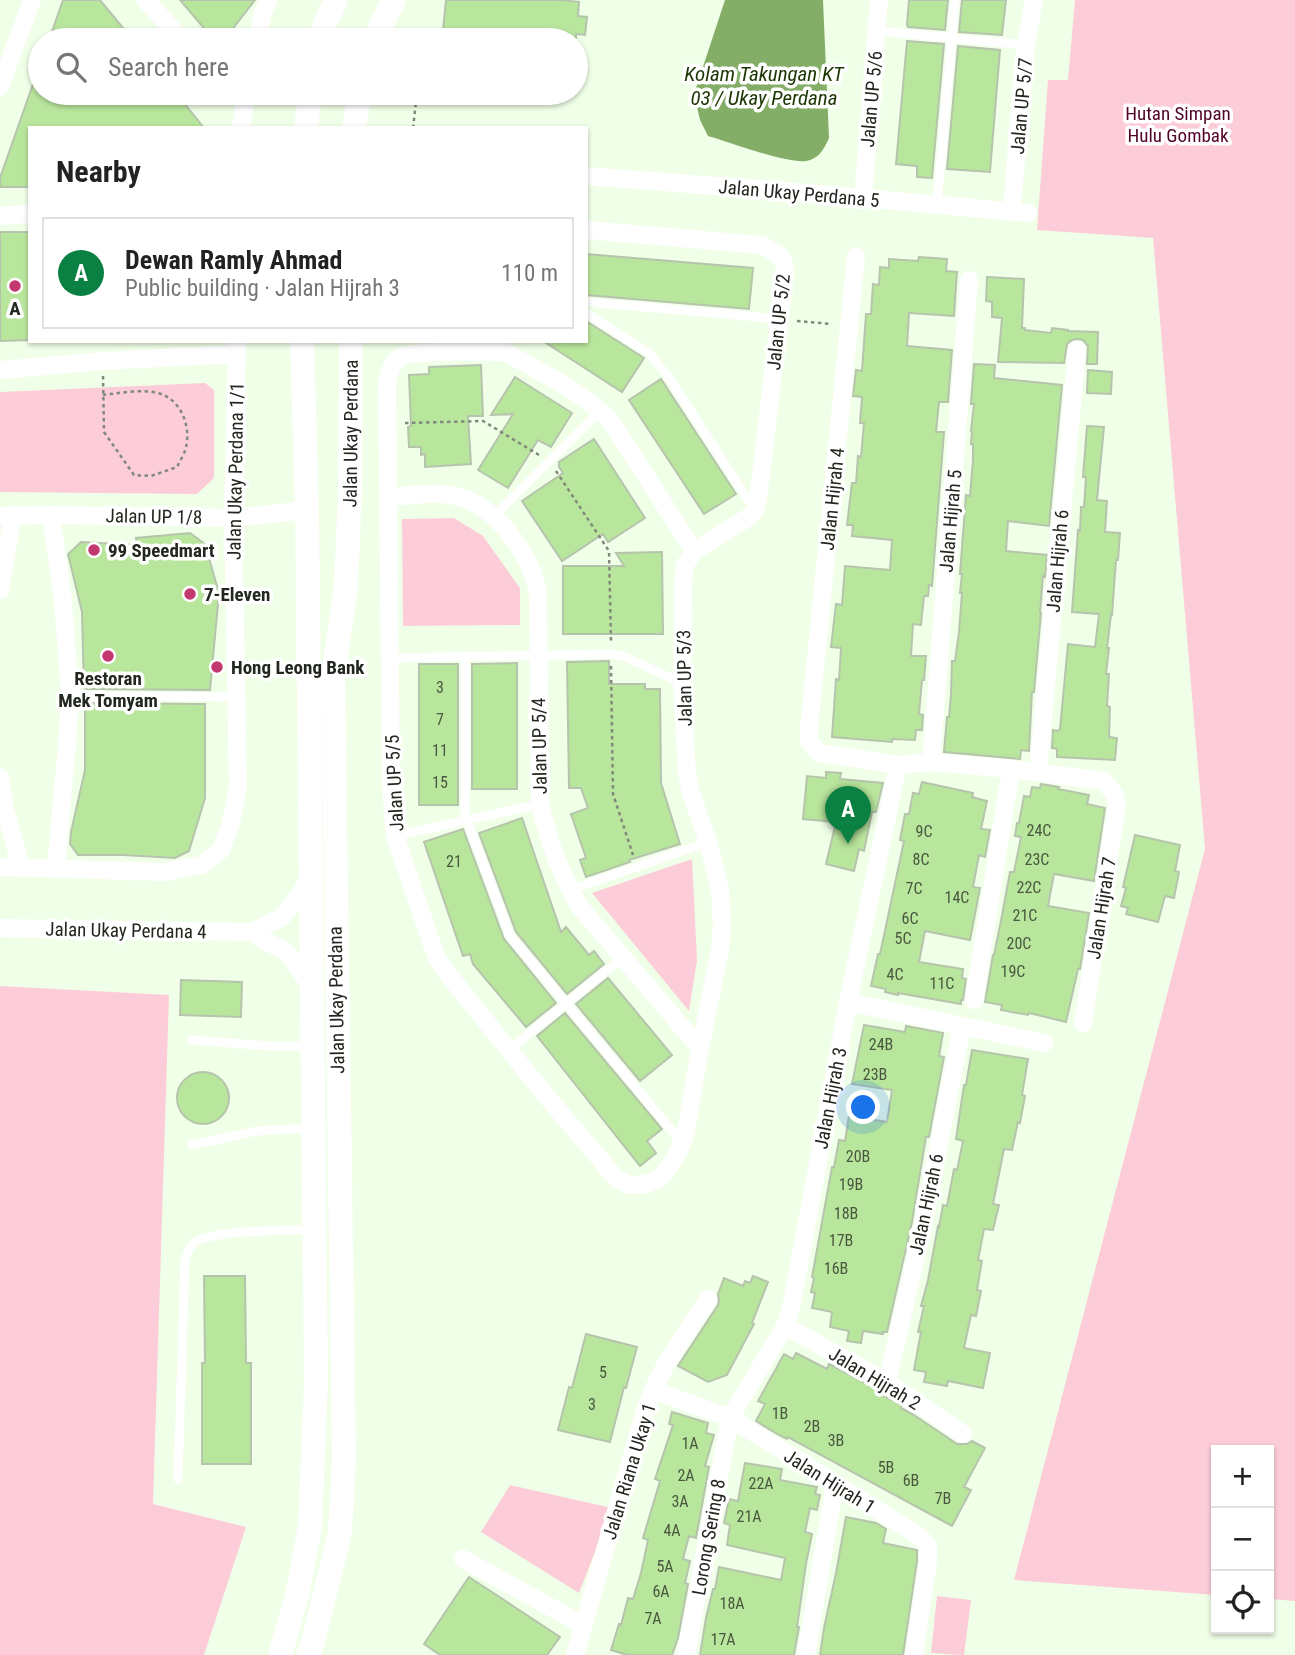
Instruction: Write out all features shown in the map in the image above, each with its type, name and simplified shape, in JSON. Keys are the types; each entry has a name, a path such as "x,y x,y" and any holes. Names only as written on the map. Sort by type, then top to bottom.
{"street":[{"path":"0,87 32,0"},
{"path":"145,0 172,28"},
{"path":"260,28 268,0"},
{"path":"324,28 336,0"},
{"path":"380,28 394,0"},
{"name":"Jalan UP 5/6","path":"863,198 880,0"},
{"name":"Jalan UP 5/7","path":"1020,213 1026,45 1034,0"},
{"path":"241,105 241,126"},
{"path":"306,126 309,105"},
{"path":"354,126 357,105"},
{"name":"Jalan Ukay Perdana 5","path":"588,176 1020,213"},
{"path":"0,216 28,214"},
{"name":"Jalan UP 5/2","path":"588,230 762,245 779,255 784,263 780,319 755,510"},
{"name":"Jalan Hijrah 4","path":"856,256 809,742 820,753 898,765"},
{"name":"Jalan Hijrah 5","path":"930,762 969,280"},
{"name":"Jalan Ukay Perdana","path":"280,1655 297,1596 310,1525 316,1383 307,510 302,343"},
{"name":"Jalan Ukay Perdana","path":"308,1655 340,1533 344,1459 332,677 345,586 350,489 351,343"},
{"path":"506,347 610,420 694,551 749,517 755,510"},
{"name":"Jalan UP 5/5","path":"506,347 414,353 399,358 390,369 387,383 391,778 396,836 438,960 466,1000 617,1178 629,1185 646,1184"},
{"path":"0,370 237,348"},
{"name":"Jalan Ukay Perdana 1/1","path":"55,868 164,872 202,865 220,850 230,822 238,786 233,518 237,348"},
{"name":"Jalan Hijrah 6","path":"1038,772 1077,350"},
{"name":"Jalan UP 5/4","path":"389,497 440,494 460,497 494,516 524,555 535,578 538,594 540,804 545,826 569,890 580,907 700,1048"},
{"name":"Jalan UP 1/8","path":"6,516 233,518 307,510"},
{"path":"0,867 55,868 70,696 63,600 51,515"},
{"path":"0,590 6,516"},
{"name":"Jalan UP 5/3","path":"646,1184 659,1178 668,1168 678,1153 686,1132 720,949 722,925 720,891 687,773 682,683 683,584 685,565 694,551"},
{"path":"898,765 930,762 1038,772"},
{"name":"Jalan Hijrah 3","path":"730,1418 785,1326 791,1308 848,1002 898,765"},
{"path":"974,1000 1011,769"},
{"name":"Jalan Hijrah 7","path":"1038,772 1104,781 1114,794 1117,805 1083,1023"},
{"path":"0,777 5,809 21,868"},
{"name":"Jalan Ukay Perdana 4","path":"0,928 252,932 282,916 299,896 311,874"},
{"name":"Jalan Ukay Perdana 4","path":"252,932 282,949 312,988"},
{"path":"848,1002 1044,1043"},
{"name":"Jalan Hijrah 6","path":"887,1382 922,1231 962,1026"},
{"name":"Jalan Riana Ukay 1","path":"575,1655 653,1390 667,1362 708,1299"},
{"name":"Jalan Hijrah 2","path":"785,1326 887,1382 963,1434"},
{"name":"Jalan Hijrah 1","path":"653,1390 730,1418 919,1536 929,1546 914,1655"},
{"name":"Lorong Sering 8","path":"686,1655 730,1418"},
{"path":"806,1655 835,1484"},
{"path":"463,1559 583,1625"}],"lane":[{"path":"937,205 954,0"},
{"path":"877,31 1026,45"},
{"path":"588,302 780,319"},
{"path":"588,314 649,353 667,375 755,510"},
{"path":"494,516 600,411"},
{"path":"390,658 611,654 623,656 682,683"},
{"path":"465,656 466,820 510,936 682,1143"},
{"path":"70,696 237,697"},
{"path":"396,836 540,804"},
{"path":"569,890 708,842"},
{"path":"509,1050 621,958"},
{"path":"191,1040 312,1046"},
{"path":"191,1145 257,1131 313,1128"},
{"path":"178,1479 186,1259 192,1245 205,1238 223,1234 314,1229"}],"path":[{"path":"414,126 416,105"},
{"path":"780,319 849,326"},
{"path":"126,392 159,393 177,404 187,425 186,447 177,467 151,476 134,475 104,432 103,395 126,392"},
{"path":"388,424 482,421 550,461 609,551 613,794 637,867"}],"green space":[{"name":"Hutan Simpan Hulu Gombak","path":"1075,0 1295,0 1295,1601 1274,1599 1274,1445 1211,1445 1211,1595 1014,1580 1205,849 1153,238 1037,230 1048,80 1068,80"},
{"path":"205,383 214,390 214,478 197,494 0,492 0,392"},
{"path":"454,518 483,536 520,588 520,625 403,626 402,519"},
{"path":"692,859 697,960 689,1011 592,893"},
{"path":"0,986 169,995 153,1504 246,1527 204,1655 0,1655"},
{"path":"510,1485 612,1508 579,1593 481,1532"},
{"path":"937,1596 971,1600 964,1655 931,1653"}],"water":[{"name":"Kolam Takungan KT 03 / Ukay Perdana","path":"725,0 823,0 829,138 818,156 806,161 786,159 708,136 700,120 694,94"}],"building":[{"path":"63,0 100,0 123,28 53,28"},
{"path":"180,0 255,0 233,28 204,28"},
{"path":"446,0 579,2 578,16 587,17 586,28 443,28"},
{"path":"909,0 948,0 945,30 908,27"},
{"path":"962,0 1006,0 1002,35 959,32"},
{"path":"907,41 944,44 932,178 917,177 917,166 896,164"},
{"path":"958,46 1000,50 990,172 947,169"},
{"path":"28,98 28,105 186,105 202,126 28,126 28,187 0,187 0,178"},
{"name":"A","path":"0,232 28,232 28,340 0,341"},
{"path":"588,254 753,268 749,309 588,295"},
{"path":"919,257 947,259 946,271 957,272 954,316 909,313 907,346 952,350 948,402 939,402 936,432 944,432 932,586 929,585 928,596 924,596 921,625 913,624 911,656 926,656 919,714 923,715 922,730 916,730 915,740 892,739 892,742 832,737 841,648 831,647 836,604 842,605 845,566 890,570 892,540 852,536 853,525 847,525 852,483 856,483 858,456 861,457 864,423 860,423 862,397 853,396 856,370 862,371 866,314 871,314 873,284 879,285 880,267 889,268 889,259 918,261"},
{"path":"987,277 1024,279 1022,328 1025,330 1051,333 1052,328 1098,332 1097,364 1087,364 1088,346 1083,340 1077,339 1067,344 1064,363 998,362 1002,318 992,317 992,302 986,301"},
{"path":"588,322 644,358 622,392 546,343 588,343"},
{"path":"974,364 995,365 994,378 1062,385 1049,526 1008,521 1006,551 1047,555 1032,692 1029,751 1021,750 1020,759 944,752 952,661 955,661 959,632 966,495 970,496 973,460 971,431 974,404 971,404"},
{"path":"481,365 483,416 468,416 471,464 425,467 425,454 421,455 421,447 409,447 409,375 429,374 429,367"},
{"path":"1088,370 1112,372 1111,394 1087,393"},
{"path":"515,377 572,413 551,447 538,440 508,488 478,470 513,414 491,415"},
{"path":"661,379 736,494 704,514 629,400"},
{"path":"1087,426 1104,427 1097,500 1107,501 1105,532 1120,533 1106,674 1109,674 1109,737 1117,738 1115,760 1057,757 1057,749 1052,748 1053,730 1060,729 1068,644 1095,647 1099,614 1072,612 1078,530 1080,531 1081,507 1084,507 1086,477 1083,477"},
{"path":"594,439 645,518 608,542 603,534 562,561 522,501 563,473 559,462"},
{"path":"190,533 205,544 219,593 210,690 84,689 82,612 68,554 81,542 137,545 136,538"},
{"path":"662,552 663,634 563,634 563,566 624,566 616,553"},
{"path":"609,661 609,684 645,684 645,689 660,689 661,783 680,844 586,877 580,860 586,858 571,814 588,808 581,788 569,788 567,662"},
{"path":"517,663 517,789 472,789 472,664"},
{"path":"419,664 458,664 458,805 419,805"},
{"path":"85,703 205,704 205,798 189,851 175,858 78,855 70,844 85,770"},
{"path":"826,772 841,773 840,779 883,783 876,812 872,812 864,851 859,849 854,871 826,864 836,822 803,819 807,776 826,778"},
{"path":"922,782 973,793 972,797 987,801 981,829 990,830 985,857 979,855 973,887 980,888 970,940 925,931 919,962 963,969 962,978 966,979 961,1004 898,995 871,986 904,841 900,840 905,814 909,814 913,793 919,794"},
{"path":"1041,784 1089,795 1087,804 1105,808 1094,881 1054,874 1048,906 1089,913 1080,969 1066,1022 1029,1013 1001,1010 1002,1005 985,1002 1010,872 1014,872 1021,837 1015,836 1017,823 1024,796 1030,797 1032,787 1040,788"},
{"path":"522,818 561,932 566,927 589,955 594,951 604,964 567,994 516,932 479,833"},
{"path":"463,829 504,939 556,1003 526,1027 473,964 470,954 463,956 424,842"},
{"path":"1135,835 1180,845 1174,898 1165,896 1158,922 1126,914 1128,908 1121,906"},
{"path":"608,978 672,1055 640,1081 576,1004"},
{"path":"181,980 242,982 241,1017 180,1015"},
{"path":"565,1013 662,1129 647,1141 656,1153 640,1166 537,1036"},
{"path":"864,1025 905,1032 906,1026 943,1033 939,1056 944,1057 929,1137 926,1137 912,1222 887,1332 883,1334 863,1331 861,1343 847,1341 849,1331 830,1327 832,1312 812,1308 815,1293 811,1292 832,1167 839,1140 845,1141 849,1116 887,1122 892,1090 852,1084"},
{"path":"972,1050 1028,1059 1020,1123 1018,1122 1012,1150 1004,1149 993,1204 999,1205 993,1230 984,1229 978,1260 982,1261 977,1290 981,1291 976,1316 971,1315 964,1348 990,1353 983,1388 948,1381 947,1386 924,1382 926,1372 914,1370 924,1306 921,1306 938,1226 943,1205 947,1206 963,1141 956,1139"},
{"path":"203,1072 213,1074 221,1080 227,1088 227,1108 221,1116 213,1122 203,1124 193,1122 185,1116 179,1108 177,1098 179,1088 185,1080 193,1074"},
{"path":"204,1276 245,1276 246,1363 251,1363 251,1464 202,1464"},
{"path":"753,1276 768,1282 752,1323 754,1324 727,1375 708,1382 678,1366 718,1305 718,1294 724,1278 743,1286 745,1281 750,1283"},
{"path":"586,1334 637,1347 610,1442 558,1430"},
{"path":"796,1353 827,1369 829,1364 878,1390 877,1392 957,1444 972,1441 985,1448 964,1487 971,1490 952,1526 756,1421 765,1404 758,1401 784,1354 793,1359"},
{"path":"672,1412 708,1423 706,1433 714,1435 705,1466 709,1467 696,1538 689,1536 683,1559 690,1561 678,1638 672,1655 627,1655 611,1650 628,1598 633,1599 641,1573 648,1540 643,1538 660,1481 655,1479 673,1425 669,1424"},
{"path":"745,1463 782,1469 780,1480 817,1487 815,1494 820,1495 817,1510 810,1508 805,1532 812,1534 794,1655 700,1655 719,1567 781,1580 785,1558 727,1545 730,1525 724,1523 729,1499 738,1501"},
{"path":"846,1517 876,1523 886,1529 883,1543 917,1550 903,1655 820,1655"},
{"path":"469,1577 560,1637 547,1655 440,1655 424,1644"}],"place":[{"name":"A","path":"15,286"},
{"name":"99 Speedmart","path":"94,550"},
{"name":"7-Eleven","path":"190,594"},
{"name":"Restoran Mek Tomyam","path":"108,656"},
{"name":"Hong Leong Bank","path":"217,667"},
{"name":"Dewan Ramly Ahmad","path":"848,844"}]}
